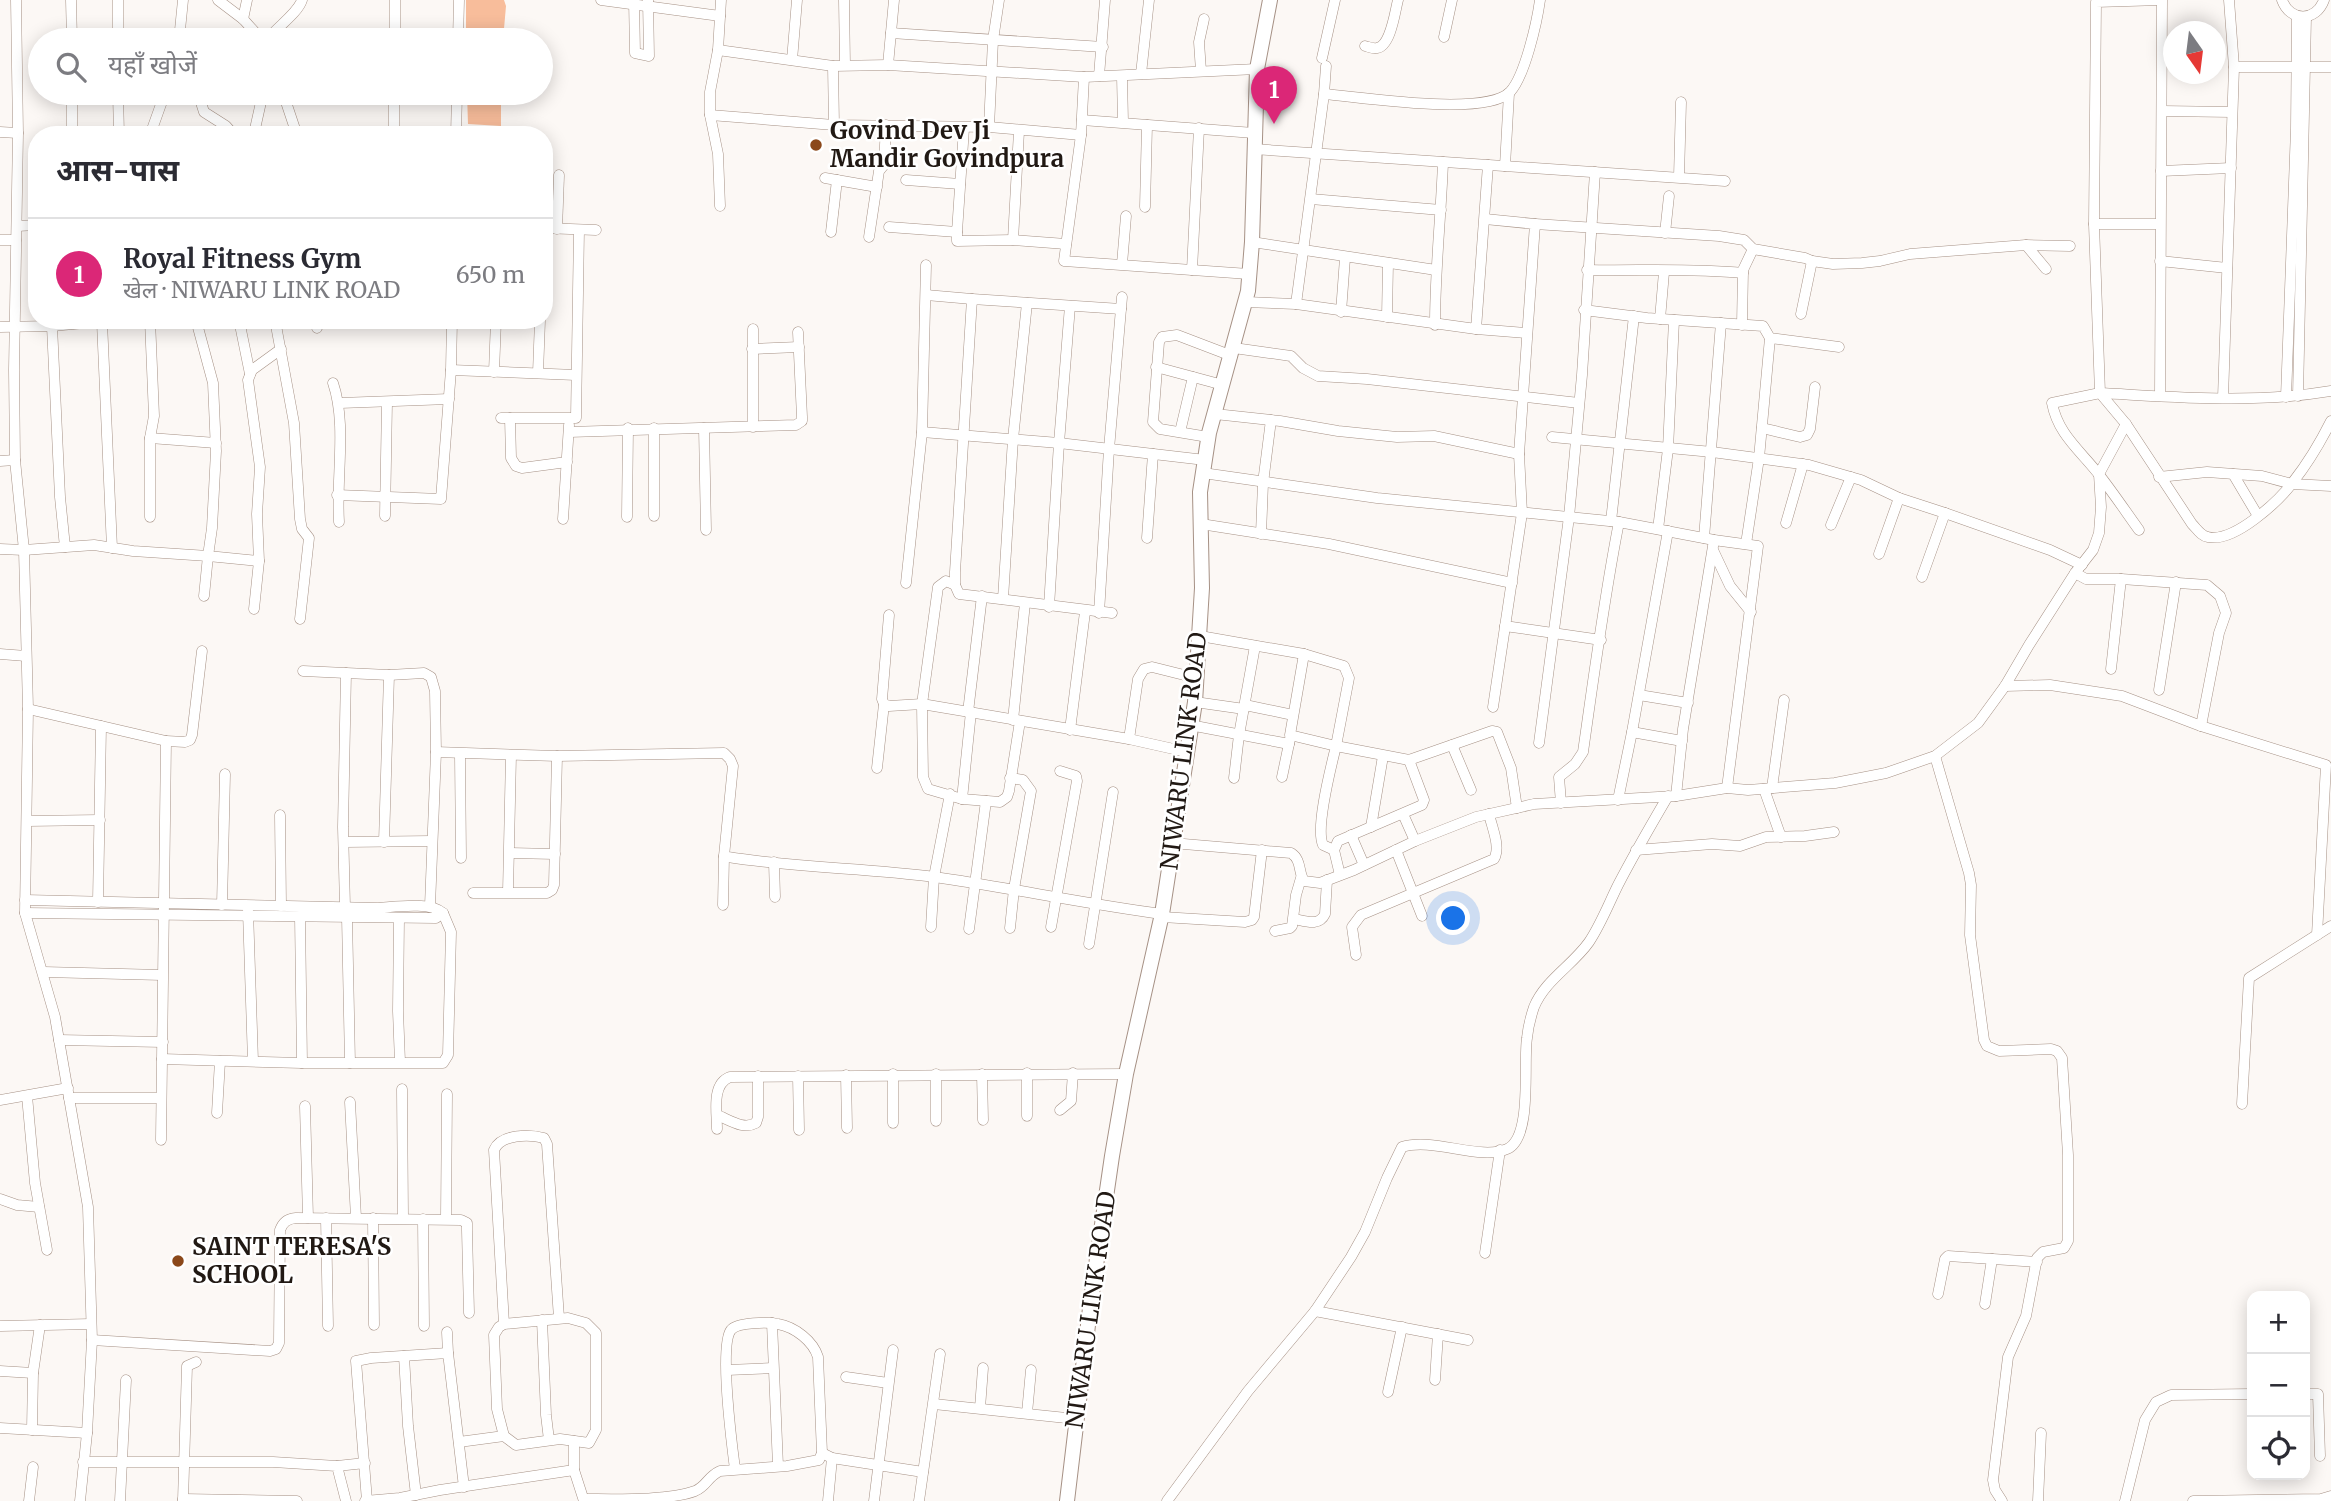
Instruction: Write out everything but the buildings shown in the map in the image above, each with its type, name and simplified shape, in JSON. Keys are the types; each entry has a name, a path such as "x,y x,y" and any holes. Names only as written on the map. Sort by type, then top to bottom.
{"street":[{"path":"16,0 18,226 13,327 15,460 24,550 28,709 25,912 44,972 59,1041 88,1208 92,1339 80,1501"},
{"path":"72,0 72,28"},
{"path":"118,0 118,28"},
{"path":"180,28 183,0"},
{"path":"218,0 251,28"},
{"path":"243,19 247,0"},
{"path":"277,28 295,12 302,0"},
{"path":"395,0 395,28"},
{"path":"458,28 459,0"},
{"path":"601,0 648,3 720,16"},
{"path":"720,206 718,154 710,116 710,92 718,50 721,0"},
{"path":"792,60 797,0"},
{"path":"844,0 845,65"},
{"path":"888,65 894,0"},
{"path":"989,127 993,40 999,0"},
{"path":"1099,76 1105,0"},
{"path":"1140,74 1149,0"},
{"name":"NIWARU LINK ROAD","path":"1068,1501 1093,1287 1126,1074 1162,915 1195,702 1200,636 1200,492 1208,437 1233,352 1249,274 1257,69 1270,0"},
{"path":"1296,304 1324,94 1324,62 1335,0"},
{"path":"1365,46 1378,48 1388,39 1398,0"},
{"path":"1444,37 1452,0"},
{"path":"1505,166 1509,93 1520,77 1538,17 1540,0"},
{"path":"2160,396 2162,0 2096,2 2094,224 2100,393 2126,424 2192,524 2208,537 2218,538 2239,531 2292,484 2331,421"},
{"path":"2223,398 2234,67 2229,0"},
{"path":"2282,0 2286,9 2301,17 2318,11 2324,0"},
{"path":"634,2 635,53 649,56 648,3"},
{"path":"2298,397 2301,17"},
{"path":"1201,71 1199,42 1204,19"},
{"path":"891,33 1103,47"},
{"path":"718,50 833,66 888,65 1084,76 1257,69"},
{"path":"833,66 834,125"},
{"path":"2234,67 2331,67"},
{"path":"2286,397 2301,67"},
{"path":"1084,76 1081,135 1064,261 1249,274"},
{"path":"1122,76 1123,122"},
{"path":"1324,94 1433,104 1475,104 1509,93"},
{"path":"1679,177 1681,102"},
{"path":"72,105 72,126"},
{"path":"118,105 119,126"},
{"path":"153,126 161,105"},
{"path":"201,105 207,116 226,126"},
{"path":"256,126 260,105"},
{"path":"287,105 294,126"},
{"path":"394,105 394,126"},
{"path":"456,126 457,105"},
{"path":"2162,111 2232,112"},
{"path":"710,116 834,125 989,127 1081,135"},
{"path":"1082,120 1254,133"},
{"path":"869,237 879,171 884,165 886,125"},
{"path":"1145,207 1147,125"},
{"path":"964,128 957,241 1013,240 1066,244"},
{"path":"1192,270 1199,128"},
{"path":"1013,240 1019,131"},
{"path":"0,132 18,133"},
{"path":"1253,149 1725,181"},
{"path":"1435,325 1443,162"},
{"path":"1475,329 1488,165"},
{"path":"2161,171 2231,168"},
{"path":"1539,743 1569,517 1587,270 1593,227 1595,172"},
{"path":"557,229 559,175"},
{"path":"825,178 877,187"},
{"path":"831,233 837,180"},
{"path":"906,180 960,184"},
{"path":"1665,233 1669,196"},
{"path":"1311,198 1441,211"},
{"path":"1122,264 1126,216"},
{"path":"1485,219 1738,239 1749,243 1753,249 1833,264 1880,261 1910,254 2026,245 2070,246"},
{"path":"1493,708 1522,513 1519,454 1535,224"},
{"path":"2094,224 2160,224"},
{"path":"18,226 28,225"},
{"path":"888,227 957,233"},
{"path":"553,229 596,230"},
{"path":"567,462 522,468 516,466 512,458 505,418 576,418 579,230"},
{"path":"0,240 16,240"},
{"path":"1252,242 1436,270"},
{"path":"2026,245 2046,270"},
{"path":"1742,325 1743,273 1753,249"},
{"path":"1341,312 1345,258"},
{"path":"1801,314 1812,261"},
{"path":"2160,261 2227,268"},
{"path":"1387,317 1388,263"},
{"path":"906,583 922,432 926,265"},
{"path":"1587,270 1706,270 1743,273"},
{"path":"1660,319 1664,272"},
{"path":"926,295 1121,309"},
{"path":"1099,612 1122,297"},
{"path":"972,299 955,585 959,594 1112,614"},
{"path":"1245,302 1296,304 1435,325 1527,333"},
{"path":"1003,599 1013,439 1027,303"},
{"path":"1049,607 1070,306"},
{"path":"1584,310 1660,319 1763,326 1770,338 1759,458 1746,544"},
{"path":"1561,803 1559,778 1575,764 1583,752 1601,639 1615,521 1633,316"},
{"path":"1618,800 1639,695 1663,530 1674,320"},
{"path":"1167,1501 1248,1391 1315,1311 1351,1257 1366,1231 1402,1147 1423,1144 1456,1149 1500,1150 1516,1143 1521,1131 1525,1103 1526,1038 1535,1005 1543,992 1589,942 1636,850 1672,796 1710,542 1712,452 1721,323"},
{"path":"0,327 28,327"},
{"path":"52,329 65,547"},
{"path":"102,329 111,548"},
{"path":"150,329 154,416 150,438 150,517"},
{"path":"198,329 213,383 216,443 212,528 204,596"},
{"path":"241,329 250,374 248,388 260,467 257,514 259,561 254,610"},
{"path":"277,329 294,423 300,519 302,529 309,538 300,619"},
{"path":"337,495 441,499 452,329"},
{"path":"494,372 496,329"},
{"path":"538,373 540,329"},
{"path":"753,329 753,427"},
{"path":"569,432 628,428 796,425 802,421 798,332"},
{"path":"1208,437 1160,429 1153,422 1156,367 1161,337 1172,334 1233,352 1291,356 1303,368 1318,376 1579,403"},
{"path":"1770,338 1839,347"},
{"path":"752,349 799,347"},
{"path":"250,374 255,367 281,349"},
{"path":"1156,367 1223,385"},
{"path":"451,370 576,375"},
{"path":"1180,432 1193,377"},
{"path":"334,383 340,402 337,495 340,522"},
{"path":"1762,428 1800,438 1807,435 1815,387"},
{"path":"2140,530 2099,474 2063,433 2054,415 2052,402 2100,393 2223,398 2298,397 2331,391"},
{"path":"340,402 449,399"},
{"path":"385,516 387,402"},
{"path":"1214,414 1397,437 1434,436 1519,454"},
{"path":"563,519 569,418"},
{"path":"1261,534 1271,420"},
{"path":"1301,878 1310,884 1327,880 1476,817 1534,804 1672,796 1727,788 1768,788 1858,780 1935,756 1979,723 2093,550 2099,533 2099,474 2126,424"},
{"path":"627,517 628,428"},
{"path":"654,428 654,516"},
{"path":"704,428 706,530"},
{"path":"922,432 1153,454 1264,482 1377,498 1615,521 1710,542 1758,546 1727,788"},
{"path":"150,438 216,443"},
{"path":"1552,438 1712,452 1803,464 1851,477 1899,498 2050,550 2079,569 2086,579 2207,585 2220,596 2226,613 2219,633 2201,726"},
{"path":"1147,538 1153,454"},
{"path":"0,461 15,460"},
{"path":"1786,523 1803,464"},
{"path":"2159,477 2207,472 2262,476 2292,484 2331,486"},
{"path":"2233,474 2258,516"},
{"path":"1831,525 1851,477"},
{"path":"1879,554 1899,498"},
{"path":"1922,577 1945,513"},
{"path":"1201,524 1329,544 1511,583"},
{"path":"1710,542 1730,586 1751,612"},
{"path":"0,549 94,545 259,561"},
{"path":"2111,669 2121,579"},
{"path":"955,585 946,581 938,587 922,704 923,777 930,790 962,799 1004,800 1009,791 1026,603"},
{"path":"2159,690 2176,582"},
{"path":"962,799 982,596"},
{"path":"1070,730 1085,612"},
{"path":"877,768 889,615"},
{"path":"1505,626 1601,639"},
{"path":"1200,636 1304,654 1345,666 1349,678 1326,786 1320,834 1323,845 1334,850"},
{"path":"1234,778 1255,646"},
{"path":"28,709 166,741 185,742 190,740 202,651"},
{"path":"0,654 26,656"},
{"path":"1283,777 1304,654"},
{"path":"1129,739 1138,679 1144,669 1152,667 1196,678"},
{"path":"303,671 388,675 424,673 431,677 435,691 436,752 429,906"},
{"path":"346,673 345,842 350,1063"},
{"path":"384,842 388,675"},
{"path":"2005,686 2050,685 2122,696 2201,726 2328,766 2317,934"},
{"path":"1639,695 1688,703"},
{"path":"1782,836 1768,788 1784,700"},
{"path":"1195,702 1293,715"},
{"path":"884,704 922,704 1129,739 1187,752"},
{"path":"1190,725 1239,735 1336,746 1409,760 1492,731 1497,732 1511,768 1517,808"},
{"path":"99,902 102,726"},
{"path":"1632,732 1682,741"},
{"path":"161,1140 166,741"},
{"path":"1452,745 1471,790"},
{"path":"436,752 557,756 723,753 733,766 724,856 723,905"},
{"path":"460,754 461,858"},
{"path":"508,892 511,755"},
{"path":"473,893 547,893 552,890 557,756"},
{"path":"1371,827 1383,756"},
{"path":"1935,756 1969,873 1970,935 1983,1040 1992,1049 2051,1049 2057,1051 2062,1058 2068,1155 2068,1241 2064,1248 2043,1252 2037,1262 2026,1316 2008,1357 1993,1480 1995,1490 2002,1501"},
{"path":"1340,875 1334,850 1338,841 1419,808 1424,800 1409,760"},
{"path":"1051,927 1077,781 1072,774 1060,771"},
{"path":"222,905 225,774"},
{"path":"1010,778 1023,780 1031,791 1010,928"},
{"path":"1089,944 1113,792"},
{"path":"931,928 934,877 950,794"},
{"path":"970,929 986,801"},
{"path":"1403,814 1415,841"},
{"path":"1356,955 1352,927 1361,915 1497,856 1489,814"},
{"path":"280,815 281,906"},
{"path":"27,821 100,820"},
{"path":"1636,850 1712,844 1740,846 1759,838 1834,832"},
{"path":"1351,835 1364,865"},
{"path":"345,842 432,841"},
{"path":"1172,843 1291,853 1296,856 1301,878 1294,919 1290,928 1275,931"},
{"path":"724,856 934,877 1162,915 1245,922 1254,917 1262,850"},
{"path":"1396,850 1422,916"},
{"path":"510,853 555,854"},
{"path":"774,862 775,897"},
{"path":"1294,919 1315,923 1322,919 1325,914 1327,880"},
{"path":"25,900 99,902 163,910 222,905 248,911 281,906 399,918 436,918 441,913"},
{"path":"25,912 248,911 300,916 429,906 441,913 450,932 446,1061 439,1064 162,1059"},
{"path":"248,911 253,1061"},
{"path":"300,916 302,1063"},
{"path":"399,918 400,1062"},
{"path":"2242,1104 2249,978 2331,926"},
{"path":"44,972 162,975"},
{"path":"59,1041 163,1042"},
{"path":"217,1114 220,1061"},
{"path":"1027,1073 1027,1116"},
{"path":"1060,1110 1071,1101 1073,1073"},
{"path":"893,1074 893,1123"},
{"path":"936,1074 936,1121"},
{"path":"982,1074 983,1120"},
{"path":"717,1129 718,1089 724,1079 730,1077 1126,1074"},
{"path":"846,1075 846,1128"},
{"path":"717,1115 743,1126 756,1123 758,1076"},
{"path":"798,1076 799,1130"},
{"path":"402,1089 404,1218"},
{"path":"0,1100 68,1093 161,1098"},
{"path":"446,1218 447,1094"},
{"path":"27,1096 38,1207 47,1250"},
{"path":"350,1102 356,1218"},
{"path":"305,1106 308,1218"},
{"path":"504,1324 494,1150 501,1141 513,1137 537,1136 544,1138 547,1144 559,1318"},
{"path":"1485,1253 1500,1150"},
{"path":"0,1199 17,1205 38,1207"},
{"path":"326,1218 328,1326"},
{"path":"373,1218 374,1325"},
{"path":"92,1339 270,1351 276,1349 279,1343 279,1230 289,1219 446,1218 467,1223 469,1313"},
{"path":"422,1219 424,1326"},
{"path":"1938,1294 1945,1259 1948,1256 2037,1262"},
{"path":"1985,1304 1992,1259"},
{"path":"1315,1311 1468,1340"},
{"path":"459,1442 503,1436 516,1445 549,1440 589,1443 596,1430 597,1341 596,1333 586,1323 559,1318 504,1324 494,1335 497,1409 503,1436"},
{"path":"542,1320 549,1440"},
{"path":"574,1441 574,1470 584,1500 678,1494 700,1488 710,1475 735,1469 815,1462 822,1453 820,1368 816,1349 808,1340 786,1326 772,1323 737,1325 732,1329 726,1348 735,1469"},
{"path":"772,1323 778,1466"},
{"path":"1,1326 91,1324"},
{"path":"32,1430 33,1373 40,1325"},
{"path":"1388,1392 1402,1328"},
{"path":"447,1332 464,1487"},
{"path":"1435,1380 1438,1334"},
{"path":"874,1501 893,1350"},
{"path":"449,1353 356,1361 366,1501 574,1470"},
{"path":"919,1501 940,1354"},
{"path":"404,1356 416,1495"},
{"path":"196,1362 187,1366 183,1500 297,1501"},
{"path":"727,1370 774,1368"},
{"path":"980,1408 983,1368"},
{"path":"1027,1413 1031,1370"},
{"path":"0,1371 33,1373"},
{"path":"846,1377 888,1383"},
{"path":"120,1501 126,1380"},
{"path":"2125,1501 2145,1420 2156,1402 2171,1395 2247,1394"},
{"path":"2310,1394 2331,1394"},
{"path":"2318,1394 2320,1456"},
{"path":"934,1404 1076,1419"},
{"path":"0,1428 87,1433"},
{"path":"2038,1501 2041,1433"},
{"path":"822,1453 832,1458 923,1472"},
{"path":"828,1501 832,1458"},
{"path":"83,1462 273,1462 337,1466 365,1463"},
{"path":"337,1466 346,1501"},
{"path":"29,1501 33,1467"},
{"path":"2193,1501 2320,1499 2331,1496"}],"shaded area":[{"path":"466,0 504,0 504,28 466,28"},
{"path":"467,105 501,105 501,126 468,124"}],"place":[{"name":"Royal Fitness Gym","path":"1274,124"},
{"name":"Govind Dev Ji Mandir Govindpura","path":"816,145"},
{"name":"SAINT TERESA'S SCHOOL","path":"178,1261"}]}
